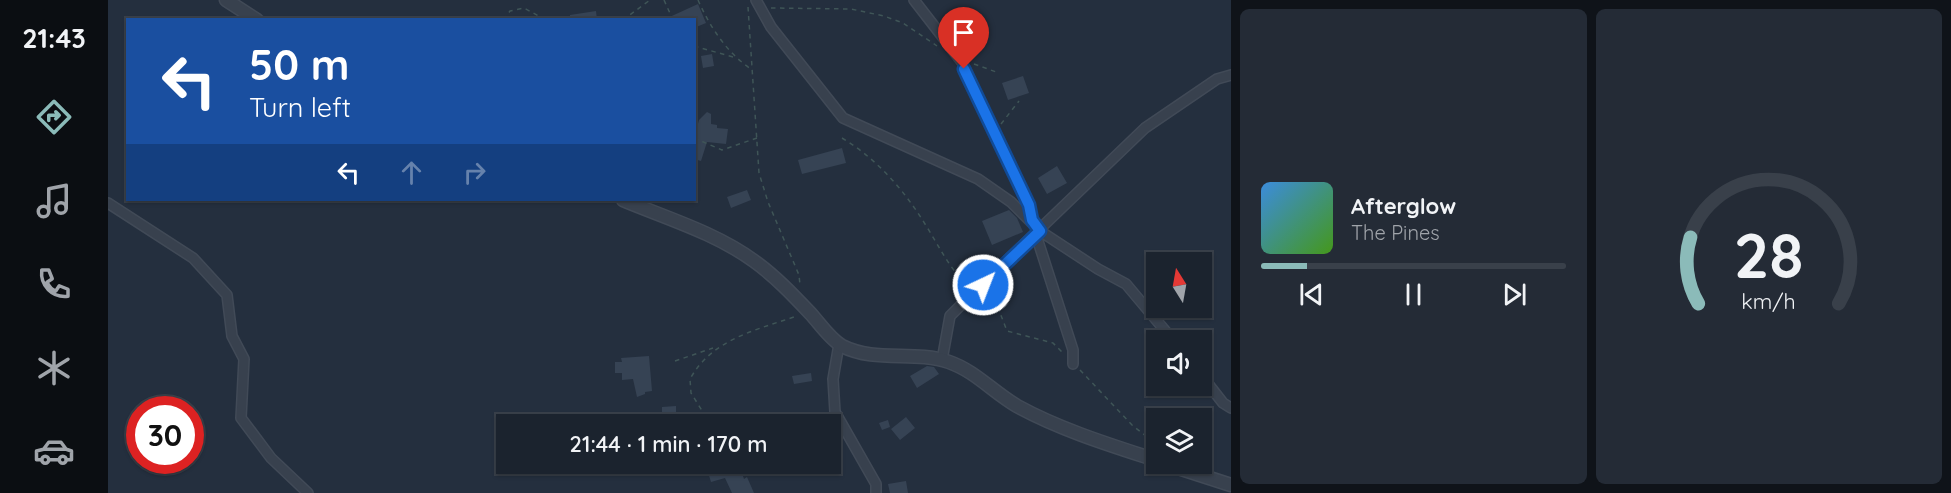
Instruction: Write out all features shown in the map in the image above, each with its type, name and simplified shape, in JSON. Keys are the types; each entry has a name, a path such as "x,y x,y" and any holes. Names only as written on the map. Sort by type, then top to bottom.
{"street":[{"path":"226,0 254,18"},
{"path":"914,0 962,62 1029,205 1073,350 1073,364"},
{"path":"757,4 843,118 978,179 1032,220"},
{"path":"942,360 950,316 974,292 1145,128 1217,79 1231,75"},
{"path":"625,201 730,245 754,261 805,308 839,344 871,355 929,356 964,368 1017,405 1091,438 1146,457"},
{"path":"108,203 193,258 227,295 232,336 244,359 241,418 271,458 308,493"},
{"path":"1038,233 1126,284 1165,330"},
{"path":"839,344 833,379 835,412 876,484 876,493"},
{"path":"1212,387 1231,408"},
{"path":"1197,474 1231,485"}],"path":[{"path":"626,18 650,0"},
{"path":"664,0 673,18"},
{"path":"698,0 708,22 734,57 752,70"},
{"path":"675,361 717,348 739,336 805,308 799,275 768,202 759,174 748,0"},
{"path":"757,4 851,9 884,16 903,23 938,47"},
{"path":"505,18 510,11 524,8 542,18"},
{"path":"696,47 734,57"},
{"path":"962,62 999,73"},
{"path":"998,136 1001,125 1019,101"},
{"path":"696,139 722,150 757,138"},
{"path":"842,138 866,152 893,182 923,221 947,262 974,292 997,305 1007,331 1053,344 1146,436"},
{"path":"704,414 691,393 690,379 696,368 717,348"}],"building":[{"path":"698,4 706,23 696,27 696,18 667,18"},
{"path":"596,11 597,18 570,18 570,15"},
{"path":"712,54 714,66 703,68 701,56"},
{"path":"1023,76 1029,93 1008,100 1002,83"},
{"path":"707,112 711,114 711,124 717,125 717,128 728,129 726,144 707,142 701,161 696,160 696,131 699,120"},
{"path":"842,148 846,163 802,174 798,160"},
{"path":"1057,166 1067,183 1047,194 1038,178"},
{"path":"747,190 751,200 731,208 727,197"},
{"path":"1009,210 1017,218 1023,232 992,245 982,221"},
{"path":"649,356 652,391 637,397 633,379 622,380 622,373 615,373 615,362 622,362 621,358"},
{"path":"927,366 934,367 939,374 917,388 910,376"},
{"path":"811,373 812,381 794,384 792,376"},
{"path":"676,406 676,414 662,414 662,407"},
{"path":"906,417 915,428 900,440 891,429"},
{"path":"888,420 890,427 882,430 879,423"},
{"path":"708,474 742,474 744,479 747,477 754,493 732,493 725,478 711,482"},
{"path":"906,481 908,493 890,493 888,484"}],"route":[{"path":"964,69 980,98 1029,205 1032,220 1040,231 1004,262 983,285"}]}
